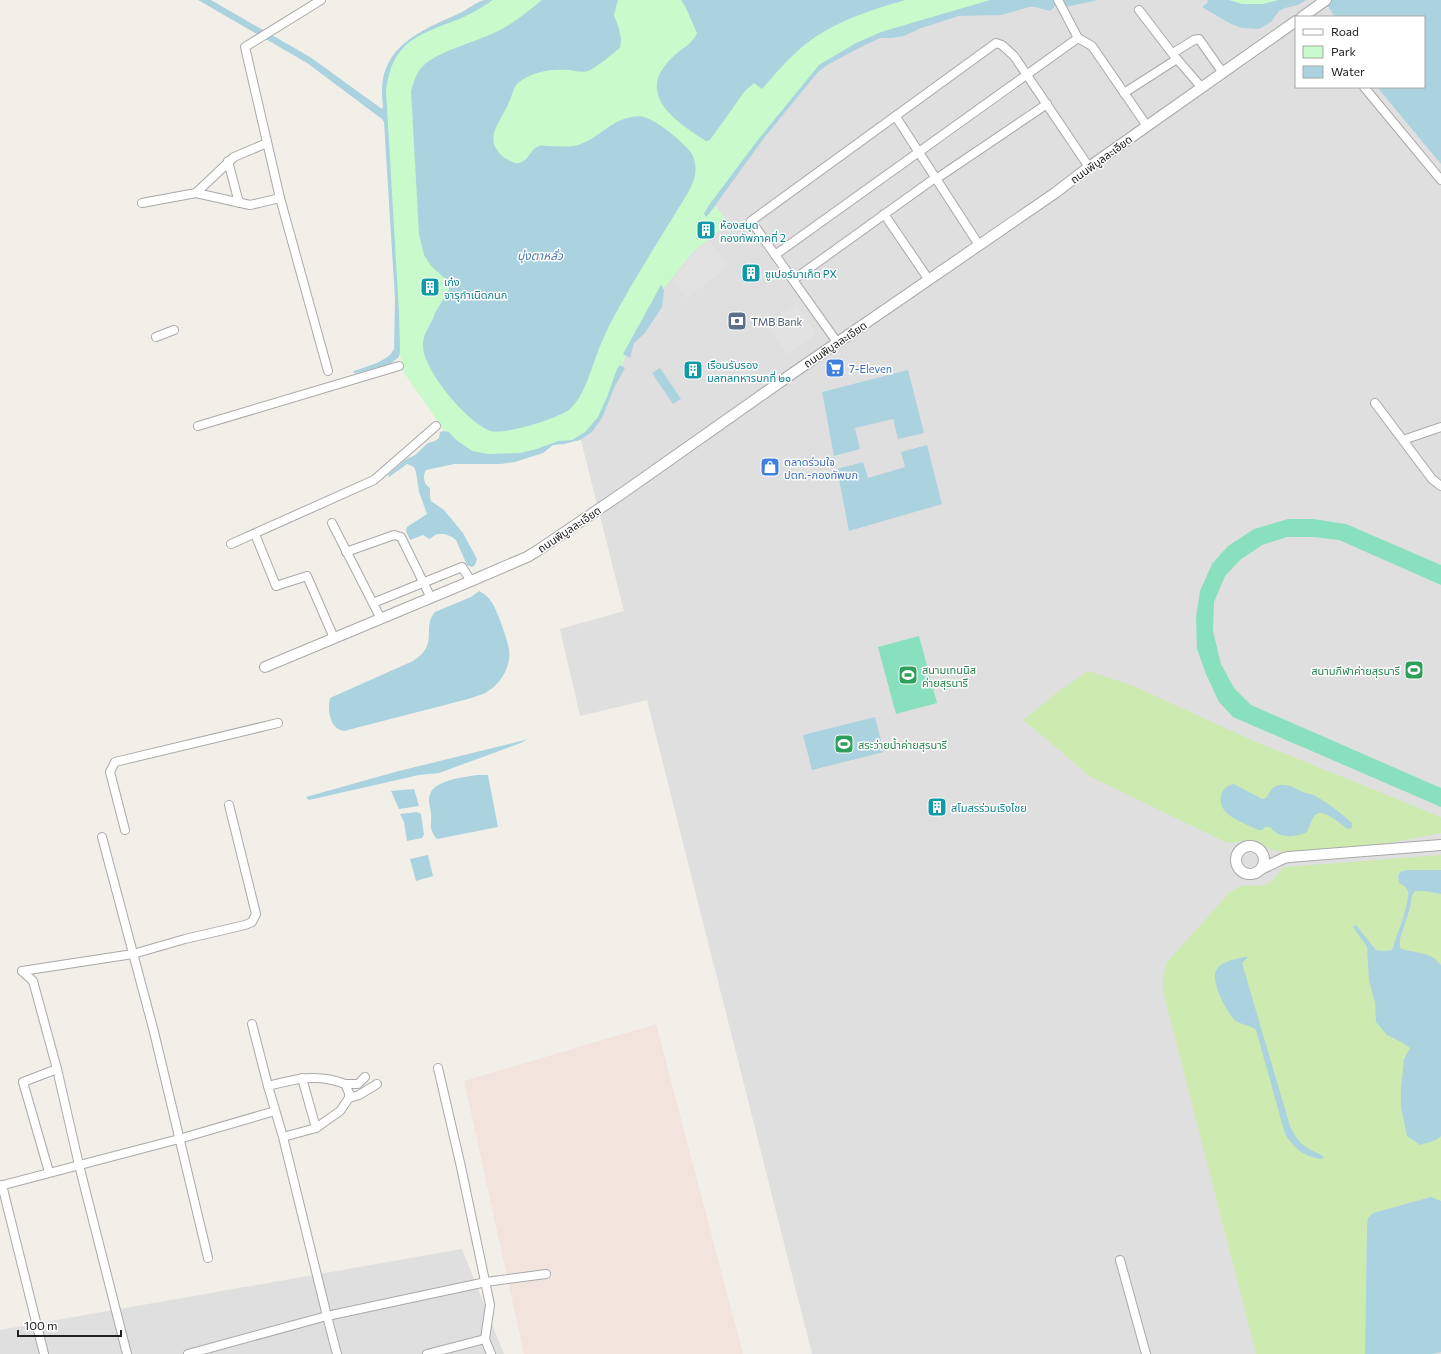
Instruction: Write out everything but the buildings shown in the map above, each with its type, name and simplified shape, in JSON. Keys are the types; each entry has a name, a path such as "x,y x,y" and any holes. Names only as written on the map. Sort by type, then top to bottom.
{"street":[{"path":"321,0 246,47 280,198 328,371"},
{"path":"1058,0 1078,38 1092,46 1147,126"},
{"name":"ถนนพิบูลละเอียด","path":"1305,16 1324,1"},
{"path":"1139,10 1202,88"},
{"name":"ถนนพิบูลละเอียด","path":"265,667 471,581 527,557 537,551 618,497 837,342 1056,193 1089,167 1295,23"},
{"path":"775,255 1078,38"},
{"path":"1124,93 1175,56 1194,40 1199,39 1223,72"},
{"path":"837,342 751,221 996,43 1002,45 1014,56 1089,167"},
{"path":"1365,88 1441,180"},
{"path":"793,280 884,214 1047,104"},
{"path":"896,116 979,245"},
{"path":"196,193 228,161 237,155 267,143"},
{"path":"228,161 239,203"},
{"path":"142,204 196,193 254,205 280,198"},
{"path":"884,214 929,280"},
{"path":"156,337 174,330"},
{"path":"198,426 399,366"},
{"path":"1375,403 1432,479 1441,486"},
{"path":"231,544 374,480 436,426"},
{"path":"1403,440 1441,428"},
{"path":"332,523 381,619"},
{"path":"255,534 276,586 307,576 334,638"},
{"path":"346,552 394,535 401,537 431,598"},
{"path":"373,603 462,567 471,581"},
{"path":"125,830 110,772 115,762 278,724"},
{"path":"127,1354 79,1165 57,1069 33,981 22,971 133,954 252,922 256,914 229,805"},
{"path":"102,836 154,1032 208,1258"},
{"path":"1284,858 1254,874 1245,874 1238,868 1235,859 1237,854 1244,847 1254,846 1261,852 1284,858 1441,845"},
{"path":"1261,852 1264,860 1261,869"},
{"path":"252,1024 283,1137 327,1316 338,1354"},
{"path":"438,1068 486,1282 490,1304 486,1339 491,1354"},
{"path":"49,1172 23,1082 57,1069"},
{"path":"268,1086 302,1078 324,1078 345,1084 358,1084 365,1077"},
{"path":"302,1078 316,1128"},
{"path":"345,1084 349,1093 349,1098"},
{"path":"283,1137 316,1128 340,1111 349,1098 377,1084"},
{"path":"44,1354 1,1186 275,1112"},
{"path":"1120,1260 1146,1354"},
{"path":"188,1354 327,1316 486,1282 546,1274"},
{"path":"426,1354 486,1339"}],"shaded area":[{"path":"674,0 1441,0 1441,1354 812,1354 647,700 580,716 560,629 624,611 577,425"},
{"path":"710,241 729,267 686,298 673,279 695,252"},
{"path":"796,303 817,333 787,355 767,324"},
{"path":"656,1024 743,1354 524,1354 464,1081"},
{"path":"462,1249 504,1354 0,1354 0,1330"}],"green space":[{"path":"489,0 1005,0 879,36 823,66 777,118 714,204 729,224 694,251 659,294 627,353 605,408 596,425 574,441 552,444 517,457 470,454 447,435 403,371 398,344 384,95 390,61 404,45 419,34"},
{"path":"1221,0 1292,0 1265,6 1244,6"},
{"path":"1288,519 1313,519 1346,524 1441,565 1441,585 1339,540 1314,537 1287,537 1262,545 1240,560 1225,576 1214,602 1213,631 1221,664 1234,688 1251,705 1441,788 1441,807 1233,717 1219,702 1206,674 1197,649 1196,618 1200,591 1212,564 1228,546 1254,529"},
{"name":"สนามเทนนิส ค่ายสุรนารี","path":"919,636 937,703 896,714 878,647"},
{"path":"1088,671 1131,685 1254,741 1441,817 1441,833 1378,845 1280,852 1250,840 1231,843 1223,841 1091,777 1023,720 1055,694"},
{"path":"1441,855 1441,870 1406,870 1400,872 1398,876 1399,883 1408,891 1408,896 1392,950 1376,950 1356,925 1360,937 1367,947 1369,981 1375,1002 1376,1022 1387,1035 1410,1048 1404,1059 1436,1140 1441,1136 1441,1201 1431,1197 1373,1213 1368,1219 1365,1354 1256,1354 1163,991 1163,975 1167,962 1230,892 1243,885 1265,885 1269,883 1284,867"},
{"path":"1415,891 1441,894 1441,965 1427,954 1400,948 1400,939 1410,908 1412,896"}],"water":[{"path":"198,0 211,0 310,57 382,109 382,86 385,70 392,57 402,46 414,36 463,12 478,2 493,0 464,17 432,29 416,37 404,47 396,57 389,73 386,91 400,352 399,357 390,364 353,373 354,371 382,360 394,349 395,299 384,122 307,63"},
{"name":"บุ่งตาหลั่ว","path":"542,0 618,0 614,15 621,40 620,48 600,64 588,71 581,72 563,70 536,73 518,83 495,130 493,137 494,144 498,151 505,158 519,163 525,160 533,150 539,146 573,146 581,144 618,122 641,116 663,128 690,151 695,161 695,174 689,191 609,326 587,382 576,402 565,412 545,421 498,432 491,431 481,426 459,407 438,380 424,354 424,336 435,313 449,290 449,282 432,267 424,255 419,234 411,91 419,71 430,61 447,51 488,36 502,29 520,18"},
{"path":"681,0 905,0 854,17 818,35 789,59 762,89 754,83 744,92 710,140 706,141 681,124 670,114 662,104 657,93 657,81 663,68 676,54 691,42 697,33"},
{"path":"990,0 1054,0 1056,5 1050,11 1029,7 1001,15 959,16 921,28 904,36 880,38 829,64 818,72 764,138 706,217 704,214 709,205 757,141 819,65 856,43 881,32"},
{"path":"1062,0 1098,0 1066,7"},
{"path":"1207,0 1229,0 1242,4 1263,4 1278,0 1306,0 1298,5 1279,11 1271,22 1259,29 1242,28 1231,24 1202,7 1208,2"},
{"path":"1324,0 1441,0 1441,164 1378,88 1425,88 1425,16 1334,16"},
{"path":"661,285 664,290 662,307 645,333 634,343 630,358 623,354"},
{"path":"620,365 625,368 615,386 602,418 592,432 580,440 553,445 543,453 515,462 500,464 454,464 426,470 424,480 426,485 430,488 431,501 444,510 463,533 477,559 475,565 472,567 467,565 456,540 445,534 437,534 429,539 423,535 410,540 406,531 407,527 427,514 419,492 414,467 407,464 389,477 388,475 405,460 415,455 428,443 435,441 439,438 440,432 444,431 449,432 455,439 472,451 488,454 520,453 537,449 558,441 572,440 585,432 598,417 617,369"},
{"path":"660,368 681,399 673,404 652,373"},
{"path":"908,370 924,433 898,439 893,419 855,428 860,449 834,456 822,392"},
{"path":"927,445 942,504 849,531 837,469 863,462 868,478 905,467 901,452"},
{"path":"479,591 490,599 500,620 509,649 506,669 503,676 494,687 483,694 468,699 344,731 335,727 329,713 330,698 413,661 421,655 426,648 428,642 429,624 435,612 471,597"},
{"name":"สระว่ายนํ้าค่ายสุรนารี","path":"875,717 884,752 812,770 803,735"},
{"path":"529,739 439,773 419,775 309,800 306,797 395,772"},
{"path":"477,775 488,775 498,827 437,839 432,832 431,826 429,800 431,792 434,788 445,782"},
{"path":"1234,784 1262,799 1266,798 1274,787 1287,785 1316,796 1352,823 1352,828 1348,829 1327,815 1318,813 1315,815 1307,832 1297,835 1287,836 1278,834 1270,827 1265,827 1262,830 1258,830 1233,818 1223,809 1221,803 1222,793 1226,788"},
{"path":"414,789 419,806 399,809 391,791"},
{"path":"417,812 421,814 424,835 422,838 407,841 404,822 400,814"},
{"path":"428,855 433,876 416,881 410,859"},
{"path":"1406,870 1441,870 1441,894 1415,891 1412,896 1410,908 1400,939 1400,948 1427,954 1441,965 1441,1136 1436,1140 1420,1145 1407,1136 1401,1108 1404,1059 1410,1048 1387,1035 1376,1022 1375,1002 1369,981 1367,947 1353,927 1356,925 1376,950 1392,950 1408,896 1408,891 1406,888 1399,883 1398,876 1400,872"},
{"path":"1248,957 1242,963 1290,1126 1301,1143 1324,1158 1315,1158 1304,1154 1292,1144 1285,1134 1256,1030 1236,1021 1228,1011 1220,996 1215,980 1217,969 1226,962"},
{"path":"1431,1197 1441,1201 1441,1352 1433,1354 1365,1354 1368,1218 1373,1213"}],"place":[{"name":"ห้องสมุด กองทัพภาคที่ 2","path":"706,230"},
{"name":"ซูเปอร์มาเก็ต PX","path":"751,273"},
{"name":"เก๋ง จารุกำเนิดกนก","path":"430,287"},
{"name":"TMB Bank","path":"737,321"},
{"name":"7-Eleven","path":"835,368"},
{"name":"เรือนรับรอง มลฑลทหารบกที่ ๒๑","path":"693,370"},
{"name":"ตลาดร่วมใจ ปตท.-กองทัพบก","path":"770,467"},
{"name":"สนามกีฬาค่ายสุรนารี","path":"1414,670"},
{"name":"สนามเทนนิส ค่ายสุรนารี","path":"908,675"},
{"name":"สระว่ายนํ้าค่ายสุรนารี","path":"844,744"},
{"name":"สโมสรร่วมเริงไชย","path":"937,807"}]}
